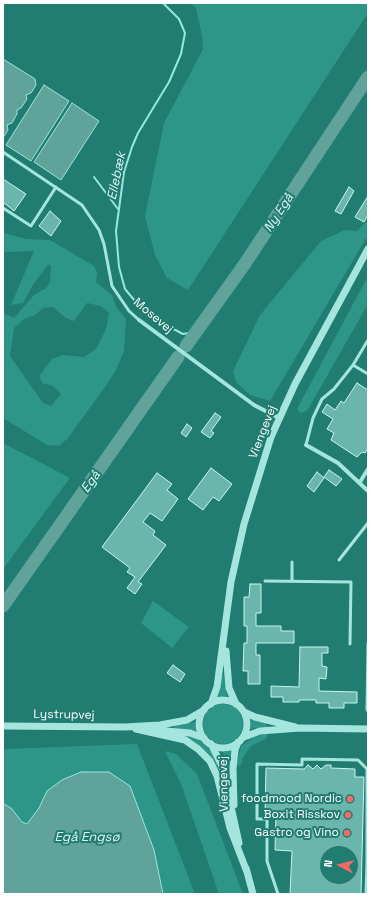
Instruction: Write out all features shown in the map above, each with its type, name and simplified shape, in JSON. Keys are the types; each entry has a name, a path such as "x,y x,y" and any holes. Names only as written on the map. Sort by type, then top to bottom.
{"street":[{"name":"Viengevej","path":"211,704 217,688 225,639 231,582 254,485 279,418 313,350 368,249"},
{"name":"Mosevej","path":"139,320 254,405 279,418"},
{"path":"306,445 338,463 368,491"},
{"path":"360,482 368,469"},
{"name":"Viengevej","path":"225,639 229,688 236,704"},
{"path":"300,728 255,717 244,712 236,704 223,700 211,704 204,710 200,717 200,726 208,742 224,747 260,731 300,728 368,729"},
{"name":"Lystrupvej","path":"3,726 126,727 182,722 196,716 204,710"},
{"path":"241,740 247,724 244,712"},
{"name":"Lystrupvej","path":"126,727 185,732 199,735 208,742"},
{"path":"136,729 185,740 198,748 210,761 217,776 230,828 247,872"},
{"name":"Viengevej","path":"236,827 233,776 235,750 241,740"},
{"name":"Viengevej","path":"208,742 222,766 253,894"}],"lane":[{"name":"Mosevej","path":"3,152 82,205 93,218 104,244 112,286 129,311 139,320"},
{"path":"3,208 30,226 56,187"},
{"path":"306,445 313,418 322,399 334,389 353,365 368,340"},
{"path":"353,365 368,374"},
{"path":"339,560 368,523"},
{"path":"292,562 292,581"},
{"path":"264,581 351,582 350,644"},
{"path":"367,710 368,643"},
{"path":"278,894 267,861 267,819 257,819 258,764 302,765 302,759 358,760 368,770 366,894"}],"green space":[{"path":"191,3 368,3 368,13 188,290 167,278 155,255 145,216 164,123 203,49 202,36 196,8"},
{"path":"368,220 368,235 270,401 250,395 236,382 233,371 260,315 321,241 345,230 357,231"},
{"path":"3,233 26,239 50,240 94,266 97,272 96,282 112,295 116,307 126,319 124,351 116,370 68,438 59,446 47,445 3,418 3,313 14,318 34,295 46,288 50,282 51,266 49,264 34,283 23,303 11,305 34,251 6,252 3,250","holes":["87,303 101,306 109,313 106,329 96,349 84,357 63,355 52,359 39,376 42,383 53,386 61,394 51,406 43,403 10,356 14,328 24,319 35,315 43,308 53,307 66,318 74,321"]},
{"path":"368,276 368,304 307,411 300,413 297,409"},
{"path":"3,443 70,478 3,569"},
{"path":"153,601 189,627 172,648 141,623"},
{"path":"221,675 224,675 227,696 218,697"},
{"path":"219,704 227,704 234,707 240,713 243,724 240,735 234,741 227,744 219,744 212,741 206,735 203,728 203,720 206,713 212,707"},
{"path":"251,719 266,723 267,727 251,729"},
{"path":"195,722 196,731 174,728 175,726"},
{"path":"268,733 266,739 251,746 243,757 241,765 236,766 241,746 254,737"},
{"path":"179,734 196,738 204,744 211,751 220,769 217,770 212,762"},
{"path":"137,744 195,894 163,894 154,850 47,791 39,808 27,824 22,822 12,809 3,803 3,749"},
{"path":"165,751 176,754 197,774 243,894 219,894 181,784"},
{"path":"231,751 230,766 226,768 223,752"}],"water":[{"path":"3,59 35,79 36,85 31,93 26,95 27,99 21,108 17,110 17,114 12,123 7,125 8,130 3,138"},
{"path":"44,85 69,101 31,161 6,145"},
{"path":"72,103 99,121 61,180 34,162"},
{"name":"Egå Engsø","path":"81,772 109,772 130,786 154,850 163,894 3,894 3,803 12,809 22,822 27,824 39,808 47,791 62,780"}],"building":[{"path":"3,179 26,194 14,211 3,202"},
{"path":"349,187 354,191 341,214 335,211"},
{"path":"368,196 368,215 364,222 355,217"},
{"path":"50,211 61,221 51,236 39,226"},
{"path":"357,383 368,390 368,448 365,453 362,452 357,457 331,440 334,433 327,429 333,419 322,412 327,404 335,410 341,401 344,403"},
{"path":"215,413 221,417 211,431 214,433 210,438 201,432"},
{"path":"187,424 192,428 186,437 181,433"},
{"path":"211,468 232,484 219,501 213,497 203,510 188,499"},
{"path":"329,470 342,479 336,486 324,477"},
{"path":"317,472 324,478 314,492 307,486"},
{"path":"157,473 172,484 167,490 178,499 162,521 150,513 143,522 155,531 153,535 166,545 138,582 142,584 135,594 127,588 135,577 127,572 130,568 102,547"},
{"path":"250,584 261,584 261,613 256,613 256,626 281,626 281,631 294,631 294,643 256,643 256,655 260,655 260,684 248,684 248,671 243,671 244,643 247,643 247,626 244,626 244,597 249,597"},
{"path":"300,647 328,647 328,653 322,653 322,666 327,667 326,679 319,678 319,691 357,692 357,703 344,703 344,708 329,708 329,703 316,703 316,700 283,702 283,697 271,697 271,686 299,687"},
{"path":"173,665 185,674 180,682 167,673"},
{"path":"308,765 313,769 317,765 321,769 326,765 331,765 331,768 355,769 355,777 364,777 361,894 290,894 292,851 275,850 276,814 265,814 266,768 304,769"}],"waterway":[{"name":"Ellebæk","path":"149,314 140,307 125,289 119,267 116,231 124,172 132,147 138,133 169,82 181,54 185,33 179,19 163,3"},
{"name":"Ny Egå","path":"186,346 244,265 368,77"},
{"path":"94,177 118,209"},
{"path":"160,322 183,334 196,332"},
{"name":"Egå","path":"3,606 178,357"}],"place":[{"name":"foodmood Nordic","path":"350,799"},
{"name":"Boxit Risskov","path":"348,815"},
{"name":"Gastro og Vino","path":"347,833"}]}
